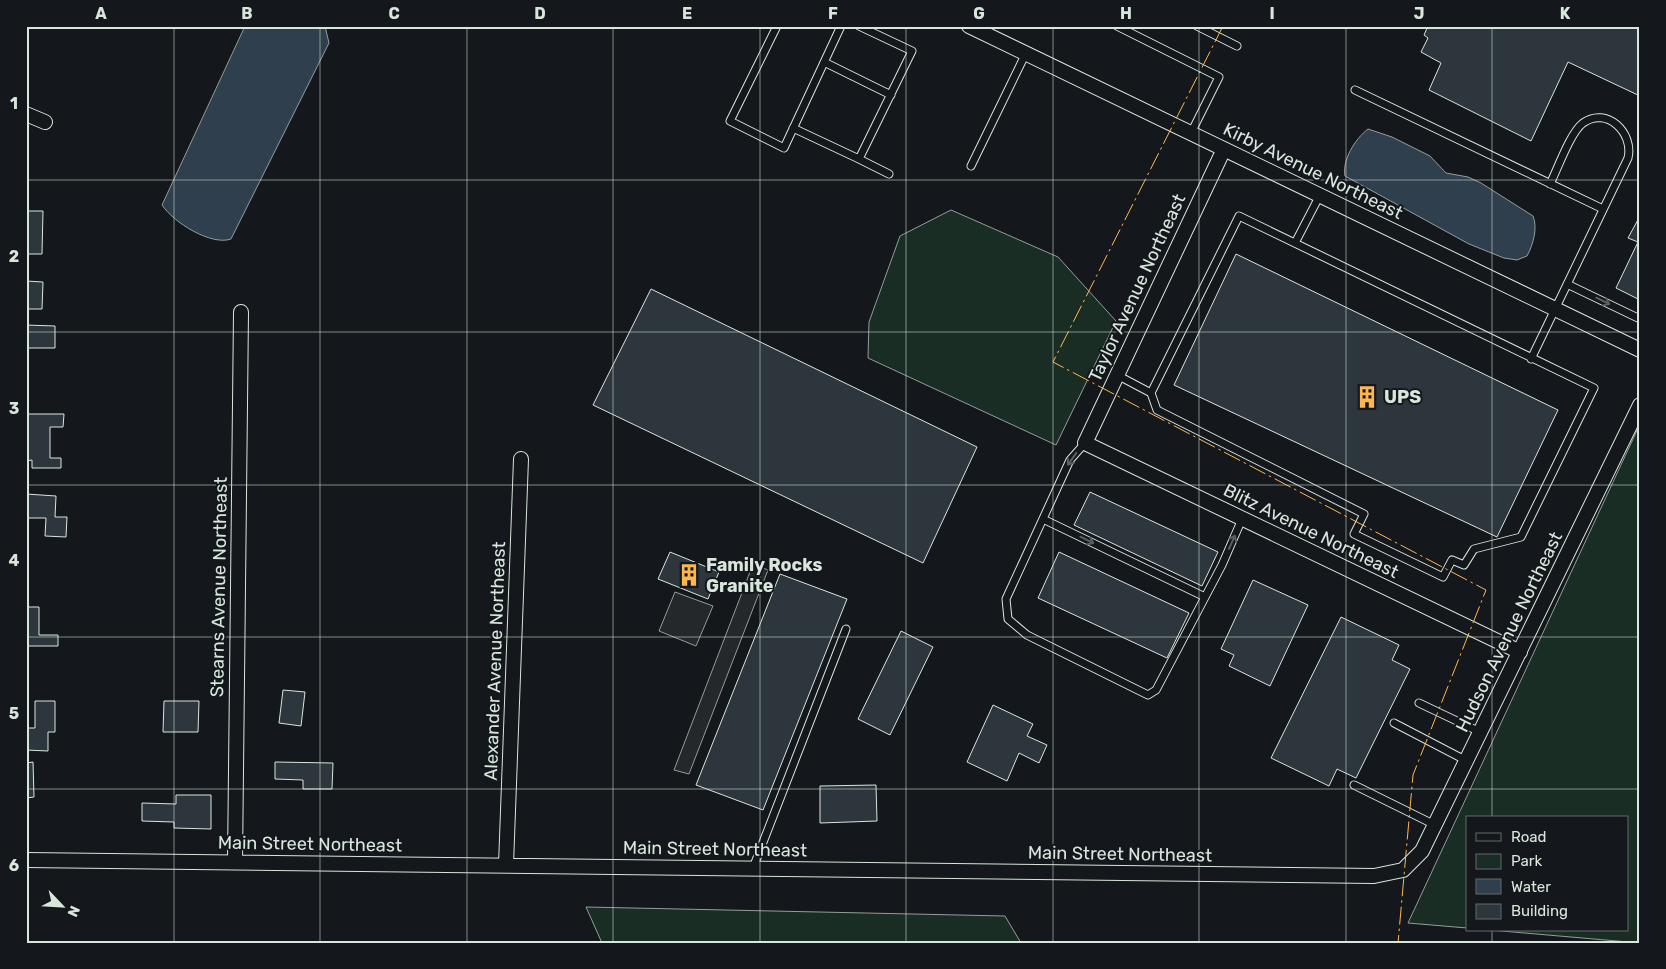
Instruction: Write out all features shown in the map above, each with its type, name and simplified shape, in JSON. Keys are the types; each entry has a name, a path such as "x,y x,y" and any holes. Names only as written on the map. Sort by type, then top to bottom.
{"street":[{"name":"Kirby Avenue Northeast","path":"969,26 1640,350"},
{"path":"26,114 45,122"},
{"name":"Taylor Avenue Northeast","path":"1085,443 1224,149"},
{"name":"Stearns Avenue Northeast","path":"235,862 241,312"},
{"name":"Hudson Avenue Northeast","path":"1403,870 1422,851 1640,405"},
{"name":"Blitz Avenue Northeast","path":"1085,443 1520,652"},
{"name":"Alexander Avenue Northeast","path":"506,865 521,459"},
{"name":"Main Street Northeast","path":"26,860 1374,876 1403,870"}],"lane":[{"path":"777,26 730,121 784,148 841,26"},
{"path":"859,26 912,51 859,159"},
{"path":"1117,26 1219,77 1192,133"},
{"path":"1196,26 1237,46"},
{"path":"971,166 1026,53"},
{"path":"824,62 891,95"},
{"path":"1355,90 1602,209"},
{"path":"1531,359 1630,149 1624,131 1611,120 1592,119 1584,123 1576,131 1550,184"},
{"path":"793,128 889,174"},
{"path":"1295,243 1320,196"},
{"path":"1117,374 1151,393 1157,410 1364,514 1354,534 1443,577 1452,560 1464,565 1474,549 1521,537 1594,388 1239,216 1151,393"},
{"path":"1567,284 1640,319"},
{"path":"1085,443 1070,460 1006,599 1008,619 1027,635 1148,695 1156,690 1206,597 1242,519"},
{"path":"1043,519 1206,597"},
{"path":"753,868 846,630"},
{"path":"1419,702 1481,732"},
{"path":"1394,723 1467,761"},
{"path":"1354,785 1435,825"}],"green space":[{"path":"951,210 1058,257 1116,321 1056,445 868,358 869,322 900,236"},
{"path":"1640,424 1640,943 1513,932 1628,932 1628,816 1466,816 1466,928 1408,923"},
{"path":"586,907 1005,916 1021,943 602,943"}],"shaded area":[{"path":"753,564 768,570 689,774 674,770"},
{"path":"675,592 713,606 696,646 659,631"}],"water":[{"path":"245,26 325,26 329,43 231,239 213,239 203,236 183,225 167,212 162,205"},
{"path":"1368,129 1392,137 1430,156 1446,173 1468,177 1481,183 1533,216 1534,236 1527,256 1517,260 1504,258 1469,244 1345,176 1345,163 1350,150"}],"building":[{"path":"1428,26 1640,26 1640,96 1568,62 1531,141 1429,90 1441,63 1421,52 1428,38 1424,35"},
{"path":"26,211 43,211 42,254 26,254"},
{"path":"1640,216 1640,300 1616,288 1638,242 1628,238"},
{"name":"UPS","path":"1236,254 1558,410 1497,537 1174,385"},
{"path":"26,281 43,282 42,309 26,309"},
{"path":"651,289 977,447 923,563 593,405"},
{"path":"26,325 55,326 55,348 26,348"},
{"path":"26,414 64,414 63,427 50,427 50,458 61,458 61,468 32,468 32,460 26,461"},
{"path":"1090,492 1218,552 1202,586 1074,525"},
{"path":"26,494 56,496 55,517 67,517 66,537 45,536 46,518 26,518"},
{"name":"Family Rocks Granite","path":"670,552 719,572 708,599 658,579"},
{"path":"1059,552 1189,613 1167,658 1038,598"},
{"path":"780,574 847,599 763,810 696,785"},
{"path":"1253,580 1308,605 1270,686 1229,666 1234,655 1221,649"},
{"path":"26,607 39,607 39,635 58,635 58,646 26,646"},
{"path":"1341,617 1399,645 1392,660 1410,669 1356,778 1337,769 1329,786 1271,758"},
{"path":"901,631 933,647 890,735 858,719"},
{"path":"283,690 305,692 301,726 279,723"},
{"path":"35,701 55,701 55,732 48,732 48,751 26,750 26,728 35,728"},
{"path":"164,701 199,701 198,732 163,732"},
{"path":"993,705 1033,724 1027,736 1047,745 1039,763 1019,753 1007,781 967,762"},
{"path":"33,762 34,797 26,798 26,763"},
{"path":"275,762 333,763 332,789 303,789 303,780 275,779"},
{"path":"876,785 877,821 820,823 820,786"},
{"path":"176,795 211,795 211,829 174,828 174,822 142,821 142,803 176,804"}],"power":[{"path":"1223,26 1053,362 1486,590 1413,775 1398,943"}],"place":[{"name":"UPS","path":"1367,397"},
{"name":"Family Rocks Granite","path":"689,575"}]}
